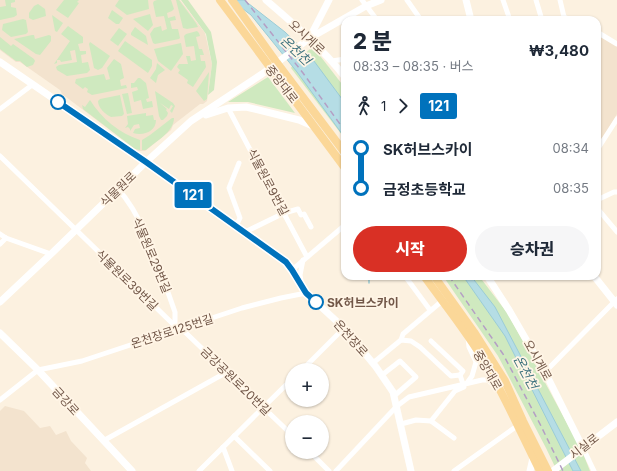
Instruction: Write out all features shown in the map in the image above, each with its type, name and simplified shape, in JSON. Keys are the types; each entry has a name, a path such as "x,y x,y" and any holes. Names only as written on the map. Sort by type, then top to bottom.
{"main road":[{"name":"중앙대로","path":"220,0 341,162"},
{"name":"중앙대로","path":"232,0 280,60 341,147"},
{"name":"오시게로","path":"266,0 310,38 341,72"},
{"name":"식물원로","path":"344,16 364,3 381,0"},
{"path":"466,0 470,16"},
{"path":"310,38 326,1"},
{"name":"식물원로","path":"0,302 146,162 191,122 341,18"},
{"name":"온천장로","path":"0,62 146,162 286,262 306,293 344,328 373,363 393,392 411,471"},
{"path":"191,122 207,114 228,108 246,107 299,120 316,128"},
{"name":"중앙대로","path":"427,280 485,363 502,393 540,471"},
{"name":"중앙대로","path":"437,280 474,332 505,381 523,421 552,470"},
{"name":"오시게로","path":"491,280 546,372 582,449"},
{"path":"597,280 616,302"},
{"name":"금강로","path":"0,332 38,370 132,471"},
{"name":"시실로","path":"552,470 615,423"},
{"path":"530,471 533,458"}],"street":[{"path":"407,0 418,16"},
{"path":"503,0 509,16"},
{"path":"536,0 541,16"},
{"path":"560,0 564,16"},
{"path":"364,3 374,16"},
{"path":"601,34 617,44"},
{"path":"332,61 341,60"},
{"path":"0,109 32,85"},
{"name":"식물원로9번길","path":"228,108 284,213 305,259"},
{"path":"601,144 617,119"},
{"name":"식물원로39번길","path":"0,156 177,327"},
{"path":"236,226 240,218 229,188 239,163"},
{"name":"식물원로29번길","path":"118,189 124,195 142,225 175,312 177,327"},
{"path":"601,198 617,192"},
{"path":"245,232 284,213 298,209 301,215 304,214 311,227"},
{"path":"601,213 617,232"},
{"path":"292,270 341,229"},
{"path":"0,234 6,238 51,254"},
{"path":"0,244 6,238"},
{"path":"302,286 300,275 305,259"},
{"path":"408,280 430,310"},
{"name":"온천장로125번길","path":"38,370 82,361 177,327 258,301 306,293"},
{"name":"온천장로","path":"373,363 401,340 403,334 442,301"},
{"path":"546,372 616,302"},
{"name":"금강공원로20번길","path":"177,327 186,333 285,427"},
{"path":"309,363 344,328"},
{"path":"431,421 455,391 464,387 465,383 472,376 476,362 469,347 468,337"},
{"path":"401,340 410,341 420,347 451,376 462,373 465,383"},
{"name":"중앙대로","path":"431,341 462,373"},
{"path":"382,376 400,361 416,377 394,396"},
{"path":"0,400 38,370"},
{"path":"103,441 227,372"},
{"path":"336,471 397,406 409,397 482,380 488,380 502,393"},
{"path":"199,471 285,387"},
{"path":"401,424 416,420 431,421 454,438"},
{"path":"454,471 517,426"},
{"path":"234,436 270,471"},
{"path":"223,448 232,471"},
{"path":"582,449 594,471"},
{"path":"317,459 329,471"}],"shaded area":[{"path":"0,0 180,0 205,33 212,64 207,101 200,104 173,125 171,130 145,151 138,151 62,94 60,90 0,50"},
{"path":"601,36 617,45 617,114 601,139"},
{"path":"5,406 24,411 40,428 50,426 56,435 66,431 71,441 87,458 85,463 91,471 0,471 0,411"}],"green space":[{"path":"5,0 15,0 15,2 11,3 11,7 16,8 17,15 0,20 0,7 6,6"},
{"path":"64,0 79,0 77,2 79,3 68,18 56,10"},
{"path":"119,0 148,0 149,9 127,15 115,6"},
{"path":"157,0 171,0 174,9 167,13 168,18 175,16 176,20 170,21 172,29 178,29 179,39 155,44 153,43 150,34 154,28 161,26 162,31 167,29 164,16 156,17 153,3"},
{"path":"176,0 179,0 198,27 187,29 183,28"},
{"path":"181,0 188,0 211,32 217,62 214,90 208,95 212,64 206,34"},
{"path":"38,4 45,9 46,16 33,20 29,18 29,13 34,6"},
{"path":"112,10 123,18 119,24 116,24 108,18"},
{"path":"150,14 153,25 148,31 133,19"},
{"path":"52,15 63,23 57,32 55,31"},
{"path":"23,19 26,20 28,32 26,34 11,37 2,30 3,24"},
{"path":"68,26 83,37 83,43 78,44 80,51 86,51 86,54 81,55 82,63 88,62 90,70 87,73 67,76 57,70 56,67 59,65 77,62 75,50 70,51 72,60 61,62 60,60 57,60 57,63 54,64 70,41 61,34"},
{"path":"135,27 146,36 148,45 131,35"},
{"path":"119,28 127,34 118,46 110,40"},
{"path":"197,31 200,36 196,37 199,49 202,49 204,55 200,55 201,61 205,61 206,67 193,87 187,83 188,80 178,73 180,70 177,67 179,64 188,64 186,56 190,56 191,61 196,60 194,46 186,47 184,36"},
{"path":"34,35 35,39 49,35 51,36 51,41 40,55 36,54 14,39"},
{"path":"0,37 11,46 13,44 34,59 35,61 33,65 27,67 0,49"},
{"path":"125,41 152,60 152,66 148,73 118,51"},
{"path":"90,42 110,56 102,68 98,70 94,68 89,44"},
{"path":"181,43 183,54 171,71 158,61 154,49"},
{"path":"311,48 314,48 341,83 341,134 291,68"},
{"path":"114,59 121,64 124,78 120,80 121,86 126,85 127,88 92,95 87,92 88,89 85,87 83,89 75,83 76,79 104,74 106,80 110,79 107,68"},
{"path":"157,63 165,70 158,75 156,83 150,78 156,69"},
{"path":"209,72 207,99 204,101 196,91"},
{"path":"268,77 295,113 248,102 228,102"},
{"path":"138,78 146,83 149,98 146,99 147,102 152,101 153,107 143,109 141,100 134,102 132,92 138,90 137,87 131,88 131,83 134,83"},
{"path":"155,91 175,106 172,113 170,111 173,106 171,105 169,109 160,103 167,109 166,110 168,113 163,120 161,120 159,116"},
{"path":"128,93 132,113 127,114 122,94"},
{"path":"120,95 124,114 122,116 111,117 102,110 98,101 100,99"},
{"path":"90,100 100,113 118,129 140,140 140,150 135,149 83,109 82,105 85,107"},
{"path":"146,113 146,116 153,115 154,120 156,120 154,128 148,132 137,134 133,133 135,129 140,128 139,124 134,125 130,131 128,127 125,128 128,124 127,116"},
{"path":"174,118 173,123 168,132 146,150 142,150 142,140"},
{"path":"446,280 482,280 508,314 582,451 590,471 557,471 498,356"}],"water":[{"name":"온천천","path":"231,0 244,0 285,32 311,57 341,98 341,132 297,72 251,15"},
{"name":"온천천","path":"466,280 474,280 495,307 581,471 573,471 505,336"}],"railway":[{"path":"245,0 303,73 341,125"},
{"path":"452,280 503,354 563,471"}],"bus line":[{"name":"121","path":"58,102 146,162 286,262 306,293 316,302"}],"place":[{"name":"SK허브스카이","path":"316,302"}]}
